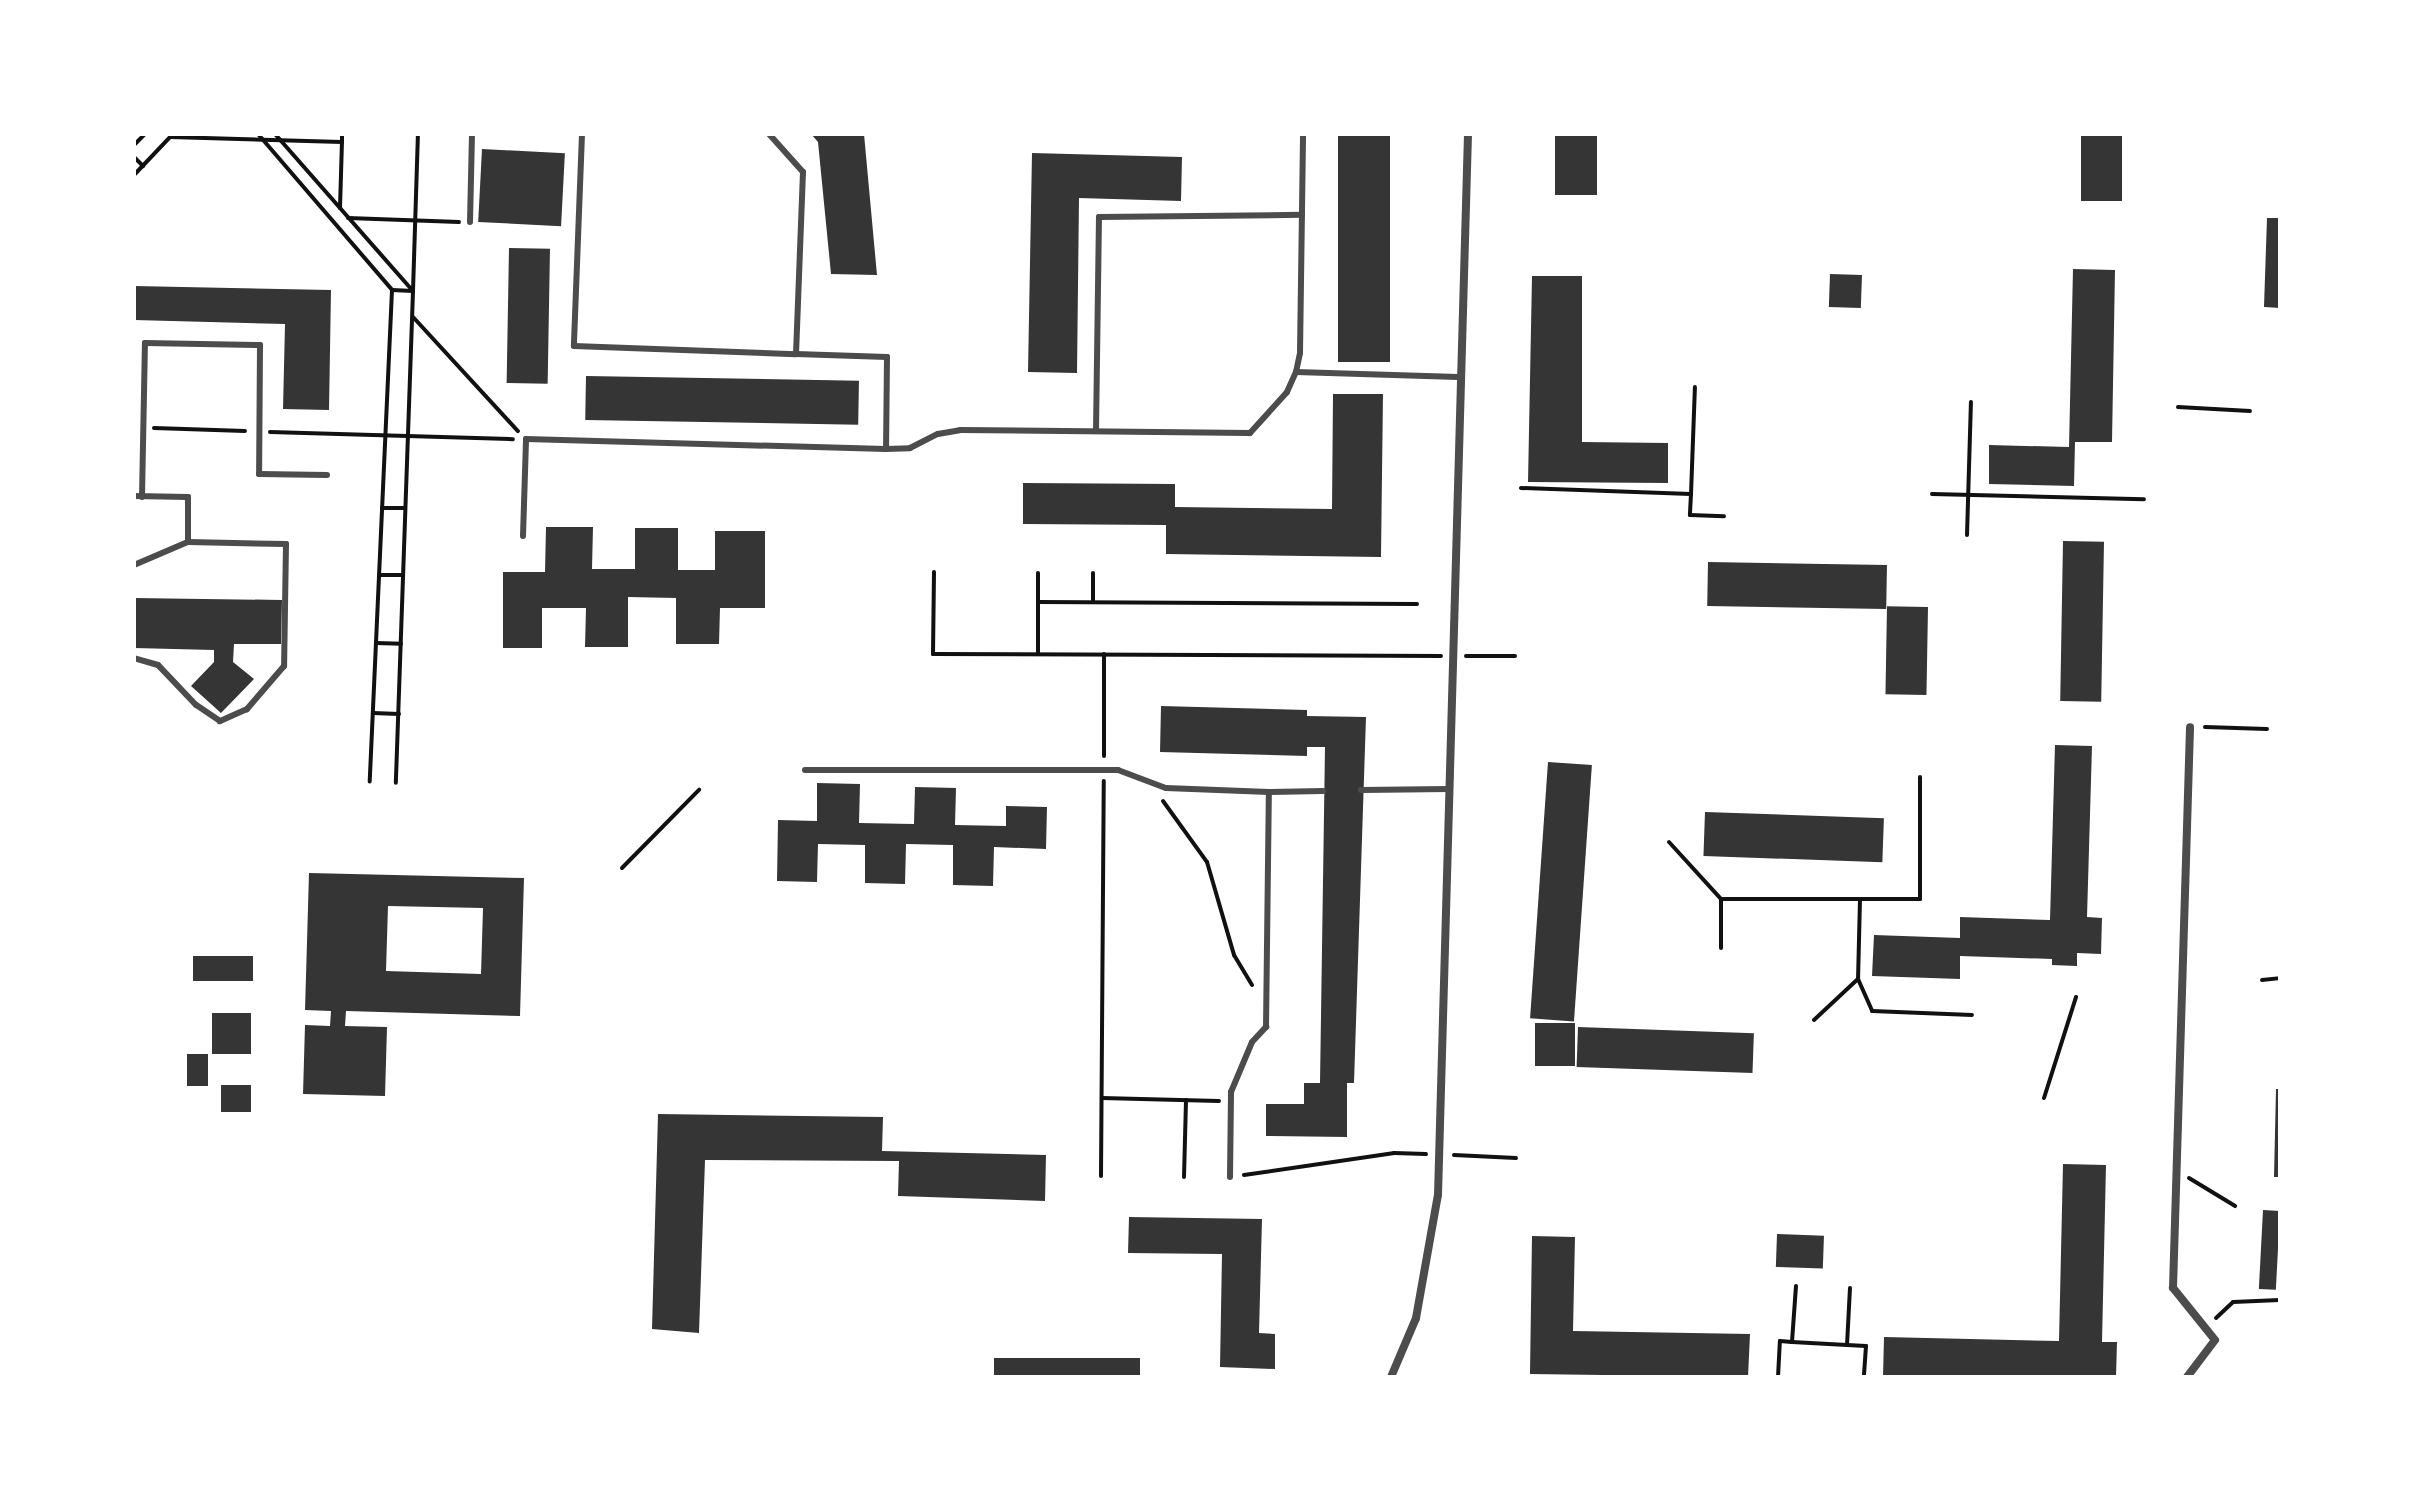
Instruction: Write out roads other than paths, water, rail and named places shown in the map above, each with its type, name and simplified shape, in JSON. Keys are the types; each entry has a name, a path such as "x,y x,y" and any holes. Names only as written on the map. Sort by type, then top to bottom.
{"street":[{"path":"1391,1377 1416,1318 1438,1195 1458,377 1468,134"},
{"path":"2187,1377 2215,1340 2173,1288 2174,1168 2190,727"}],"lane":[{"path":"470,222 472,134"},
{"path":"582,134 574,346 887,357 886,449"},
{"path":"769,134 803,172 796,354"},
{"path":"523,536 526,439 886,449 910,448 949,431 1250,433 1287,392 1300,353 1303,134"},
{"path":"1096,431 1099,217 1302,215"},
{"path":"142,497 145,343 260,345 259,474 327,475"},
{"path":"1296,372 1458,377"},
{"path":"134,496 188,497 188,542"},
{"path":"134,565 188,542 286,544 284,666 247,709 220,721 196,705 158,665 134,658"},
{"path":"805,770 1104,770 1132,773 1152,786 1269,792 1323,791"},
{"path":"1361,790 1449,789"},
{"path":"1230,1177 1231,1101 1252,1042 1266,1027 1269,792"}]}
